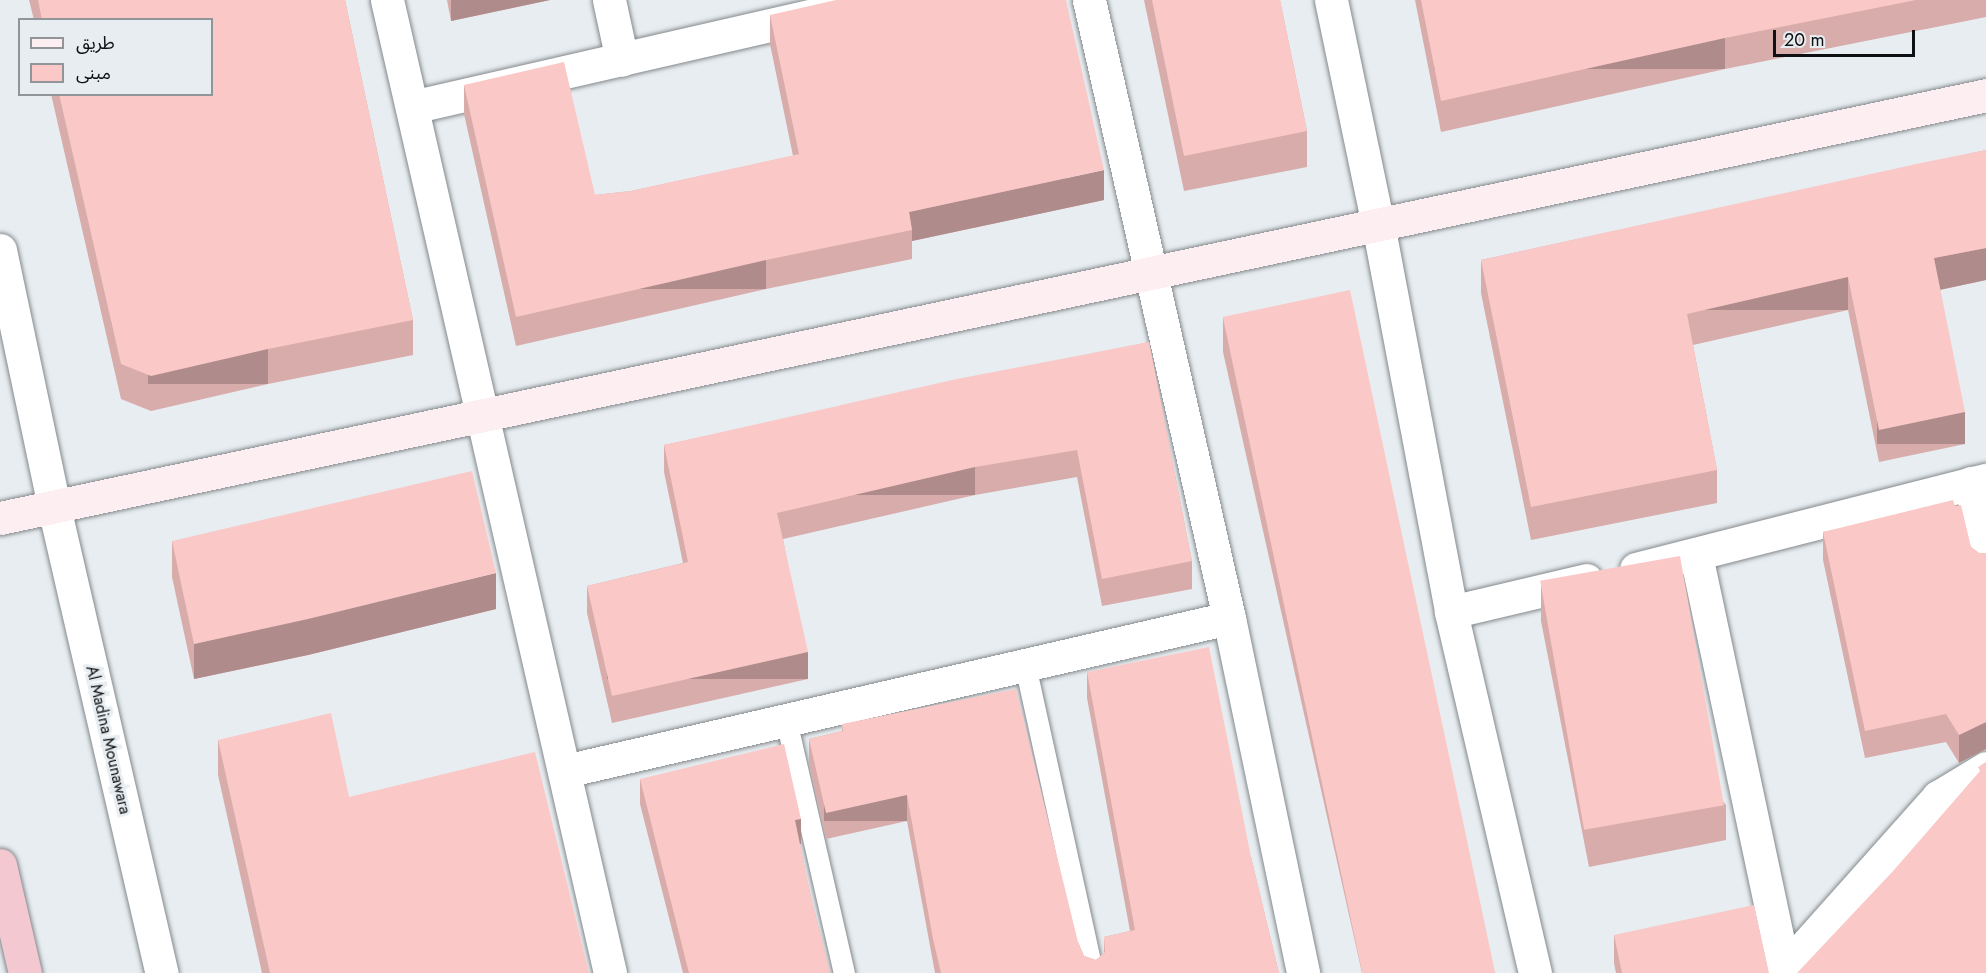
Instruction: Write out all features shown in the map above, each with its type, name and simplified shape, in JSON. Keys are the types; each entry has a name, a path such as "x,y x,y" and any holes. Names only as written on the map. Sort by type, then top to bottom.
{"highway":[{"path":"0,865 24,973"}],"street":[{"path":"387,0 610,973"},
{"path":"609,0 622,60"},
{"path":"1089,0 1229,618 1303,973"},
{"path":"1331,0 1378,224 1452,612 1535,973"},
{"path":"412,107 865,2"},
{"path":"0,518 1986,95"},
{"name":"Al Madina Mounawara","path":"0,250 54,507 162,973"},
{"path":"1452,612 1696,555 1979,481 1986,563"},
{"path":"1696,555 1785,971"},
{"path":"565,771 1229,618"},
{"path":"1785,971 1938,797 1974,773 1986,768"}],"lane":[{"path":"1025,665 1093,973"},
{"path":"786,720 844,973"}],"building":[{"path":"38,0 345,0 413,320 268,349 151,376 121,364 59,96 213,96 213,18 42,18"},
{"path":"836,0 1066,0 1104,170 909,212 912,230 766,260 516,317 464,85 564,62 595,195 631,191 799,154 770,15"},
{"path":"1152,0 1280,0 1307,131 1184,156"},
{"path":"1421,0 1916,0 1725,38 1441,101"},
{"path":"1986,150 1986,248 1934,258 1965,412 1879,430 1848,277 1687,314 1717,470 1531,507 1481,260"},
{"path":"1350,290 1495,973 1362,973 1223,317"},
{"path":"1149,342 1192,561 1102,579 1077,450 975,467 777,513 808,652 612,696 587,586 688,562 664,445 957,379"},
{"path":"472,471 496,573 194,644 172,541"},
{"path":"1953,500 1955,506 1961,505 1971,547 1979,553 1986,553 1986,722 1959,735 1946,714 1865,731 1823,532"},
{"path":"1680,556 1724,805 1584,830 1540,581"},
{"path":"1209,647 1251,857 1279,973 941,973 907,795 826,813 809,739 843,731 842,724 1016,689 1078,942 1084,956 1096,960 1105,952 1104,937 1135,930 1087,672"},
{"path":"331,713 349,797 535,752 589,973 270,973 218,740"},
{"path":"784,744 801,819 795,820 830,973 689,973 640,779"},
{"path":"1986,762 1986,973 1797,973 1894,870 1980,771 1978,767"},
{"path":"1754,905 1769,973 1622,973 1614,935"}]}
